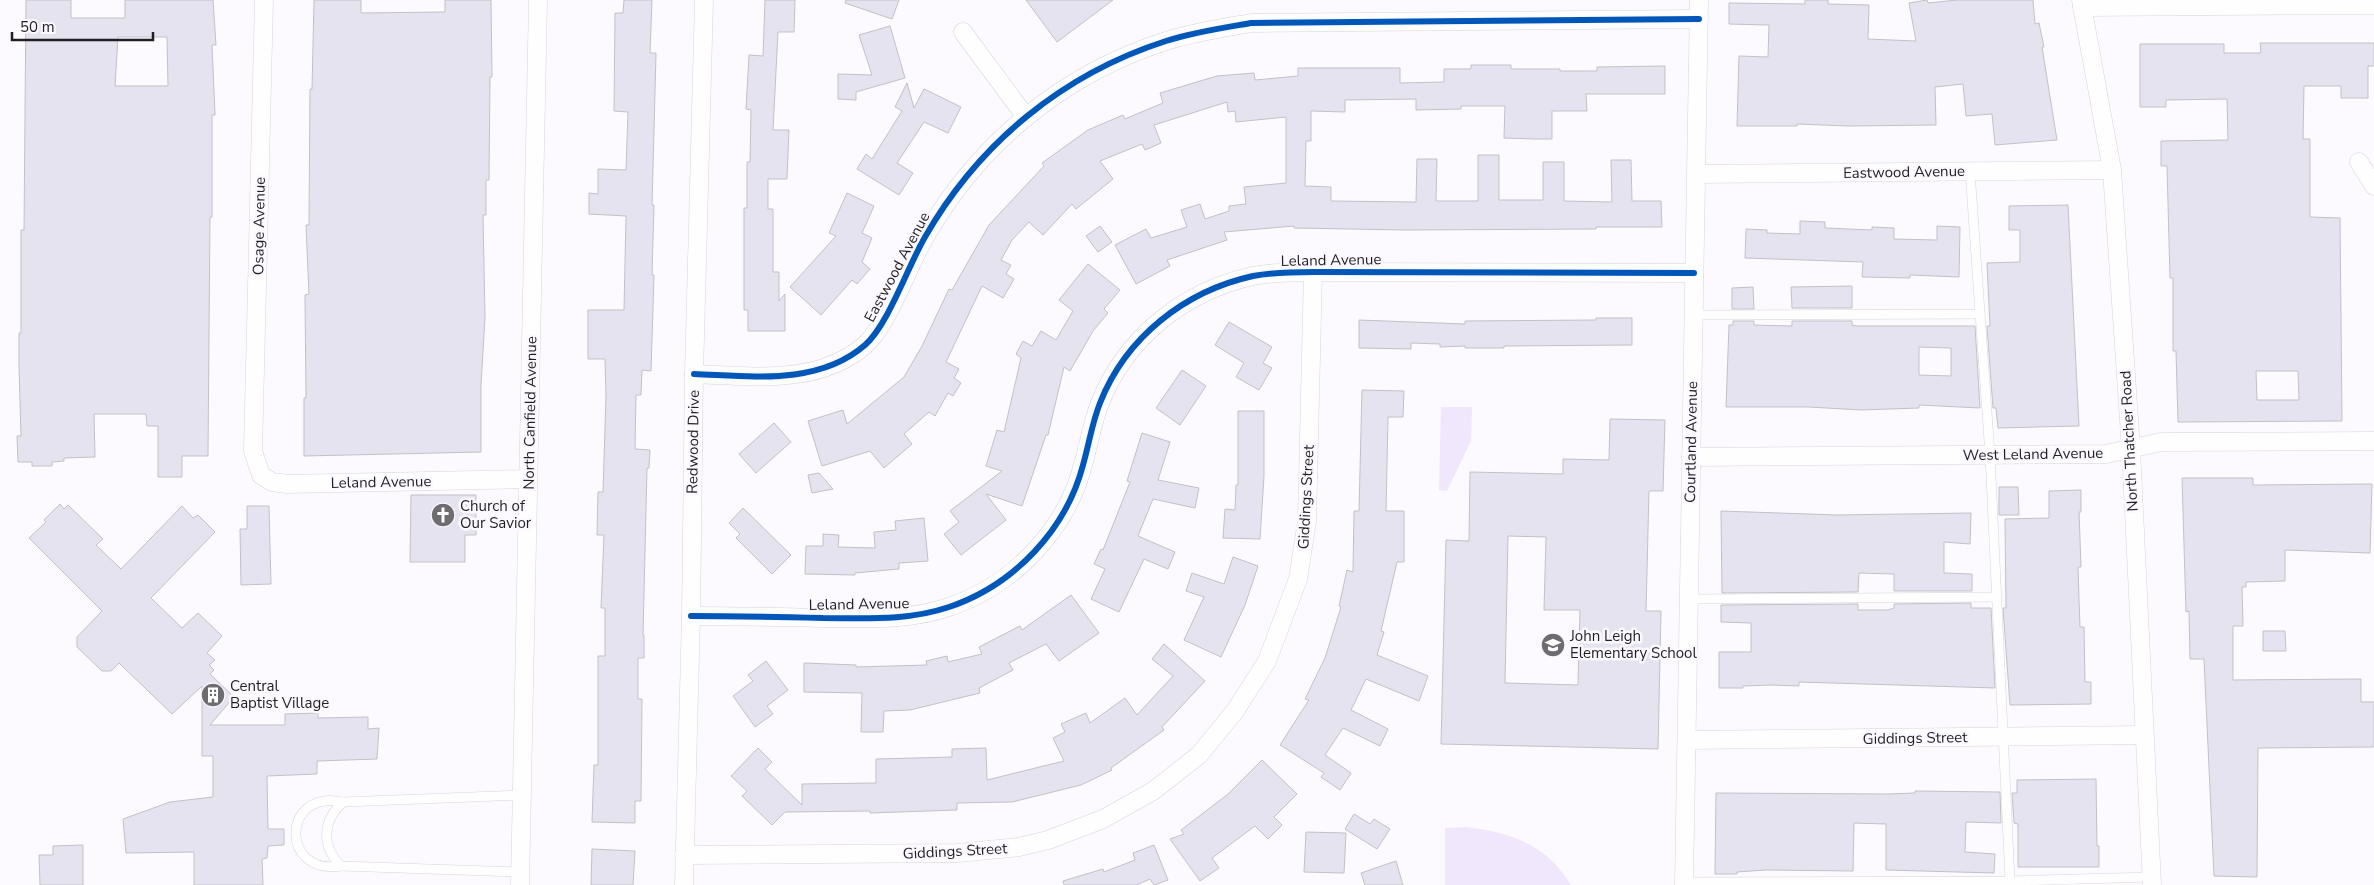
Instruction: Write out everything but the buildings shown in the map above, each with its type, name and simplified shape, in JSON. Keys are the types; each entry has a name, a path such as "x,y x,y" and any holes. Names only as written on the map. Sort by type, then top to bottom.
{"street":[{"name":"Osage Avenue","path":"253,451 264,0"},
{"name":"North Canfield Avenue","path":"520,878 538,0"},
{"name":"Redwood Drive","path":"684,885 691,616 694,374 704,0"},
{"name":"Courtland Avenue","path":"1684,884 1699,0"},
{"path":"2081,3 2374,5"},
{"name":"North Thatcher Road","path":"2081,3 2112,170 2131,449 2152,881"},
{"name":"Eastwood Avenue","path":"694,374 766,377 791,375 814,370 843,360 865,345 881,326 910,264 947,202 994,144 1057,92 1126,56 1166,41 1205,30 1251,23 1699,18"},
{"path":"963,32 1026,116"},
{"path":"2359,162 2374,186"},
{"name":"Eastwood Avenue","path":"1696,174 2112,170"},
{"name":"Leland Avenue","path":"691,616 907,618 951,607 989,588 1009,574 1043,543 1066,509 1083,465 1093,422 1101,401 1122,363 1148,331 1184,304 1204,292 1228,283 1279,272 1694,272"},
{"name":"Giddings Street","path":"684,855 958,853 1019,847 1048,840 1103,819 1153,791 1199,755 1235,711 1266,661 1298,579 1307,521 1313,272"},
{"name":"West Leland Avenue","path":"1691,457 2106,454 2161,442 2374,441"},
{"name":"Leland Avenue","path":"253,451 261,475 272,482 287,484 528,479"},
{"name":"Giddings Street","path":"1687,740 2144,735"}],"lane":[{"path":"1970,171 1990,455 2010,881"},
{"path":"1693,315 1980,314"},
{"path":"1689,599 1996,597"},
{"path":"520,878 341,866 330,868 309,861 301,853 295,833 300,817 311,805 321,800 343,802 522,795"},
{"path":"341,866 333,858 327,847 326,834 328,821 334,810 343,802"},
{"path":"1684,884 2152,881"}],"shaded area":[{"path":"1441,407 1472,407 1471,441 1447,491 1439,490"},
{"path":"1467,827 1513,837 1539,850 1551,859 1571,885 1445,885 1445,828"}],"cycle path":[{"path":"694,374 760,377 805,373 826,367 846,358 865,345 882,324 918,249 947,203 971,171 998,142 1027,116 1092,72 1128,55 1166,41 1251,23 1699,19"},
{"path":"691,616 902,617 949,607 995,585 1034,552 1064,512 1075,489 1083,465 1100,403 1111,379 1125,357 1161,320 1182,305 1228,283 1253,276 1290,272 1694,273"}],"place":[{"name":"Church of Our Savior","path":"443,515"},
{"name":"John Leigh Elementary School","path":"1553,645"},
{"name":"Central Baptist Village","path":"213,695"}]}
